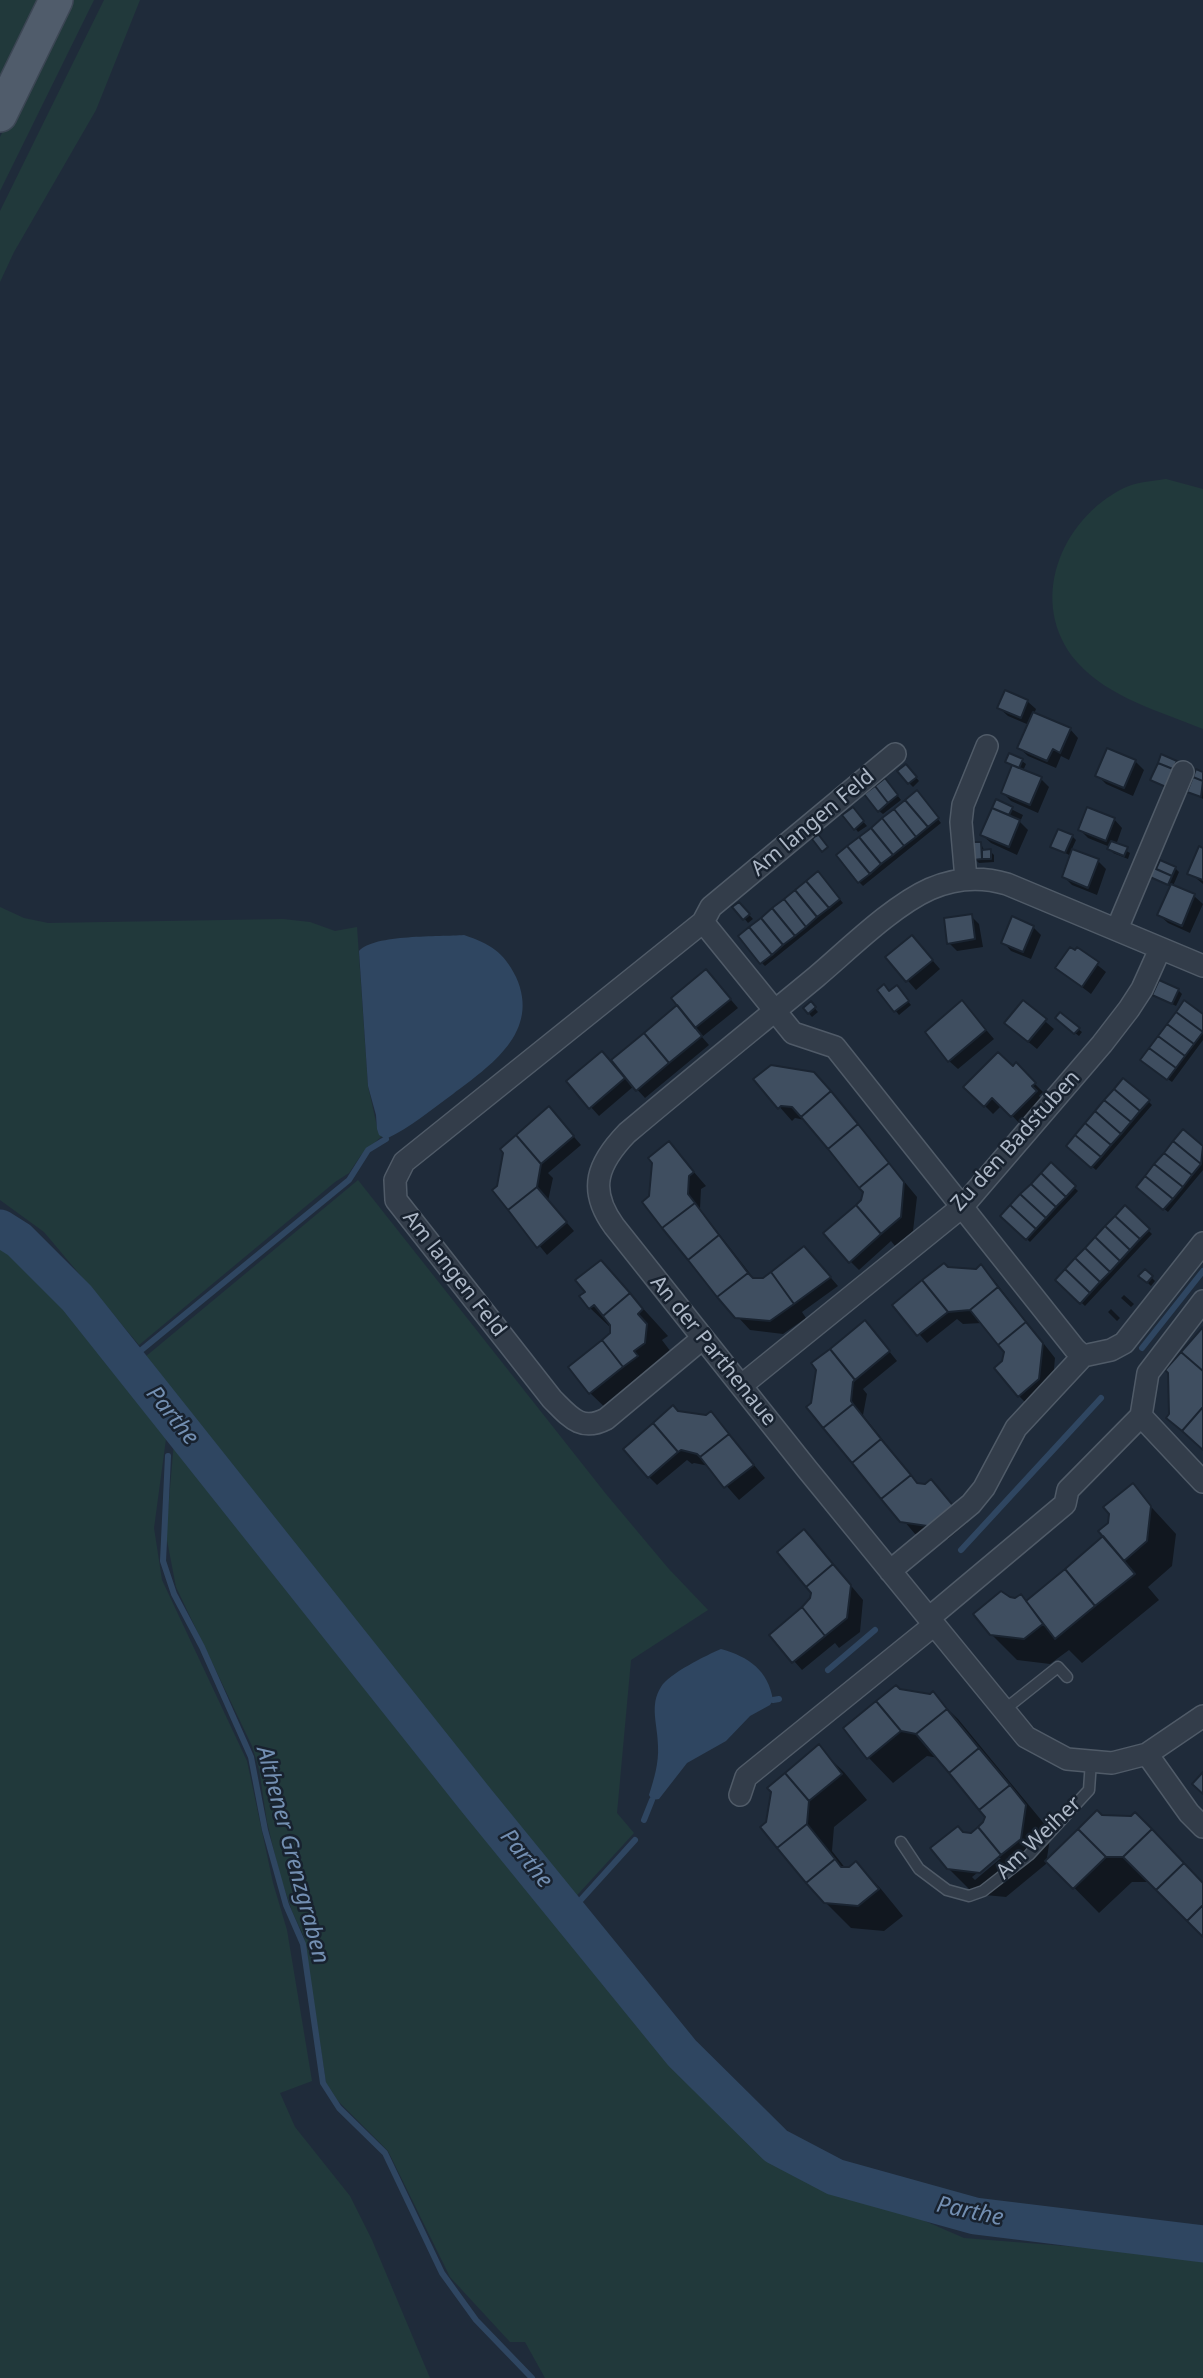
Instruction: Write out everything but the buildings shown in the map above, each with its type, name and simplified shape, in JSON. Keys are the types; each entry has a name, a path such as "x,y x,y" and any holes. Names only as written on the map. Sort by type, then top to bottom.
{"main road":[{"path":"0,115 56,0"}],"street":[{"path":"966,879 961,822 963,806 987,746"},
{"name":"Am langen Feld","path":"703,1338 606,1419 593,1425 578,1422 552,1399 396,1200 395,1180 404,1161 704,922 711,907 895,754"},
{"path":"1117,929 1183,772"},
{"name":"An der Parthenaue","path":"1203,966 1007,884 989,879 966,879 927,890 901,907 627,1133 603,1161 598,1182 602,1206 608,1217 1026,1737 1067,1759 1112,1763 1147,1754 1203,1716"},
{"path":"704,922 793,1033 835,1047 1083,1356"},
{"name":"Zu den Badstuben","path":"742,1385 962,1206 1129,1009 1142,989 1160,949"},
{"path":"890,1571 971,1504 984,1488 1016,1428 1083,1356 1111,1350 1124,1343 1203,1243"},
{"path":"740,1795 746,1777 1065,1504 1068,1490 1141,1416 1148,1373 1203,1301"},
{"path":"1141,1416 1203,1482"},
{"path":"1147,1754 1189,1813 1203,1827"}],"lane":[{"path":"1004,1710 1058,1667 1067,1677"},
{"name":"Am Weiher","path":"901,1842 919,1869 947,1890 970,1896 983,1891 1028,1855 1089,1790 1091,1761"}],"green space":[{"path":"0,0 42,0 0,84"},
{"path":"69,0 94,0 0,191 0,137"},
{"path":"104,0 140,0 96,110 14,252 0,282 0,211"},
{"path":"1166,479 1203,489 1203,729 1136,702 1104,685 1077,662 1062,639 1054,614 1053,589 1058,564 1068,541 1083,520 1102,502 1124,488"},
{"path":"0,907 24,918 48,923 283,919 310,922 335,931 357,927 368,1086 378,1131 382,1136 361,1155 349,1173 139,1345 44,1232 0,1200"},
{"path":"358,1180 606,1494 668,1568 708,1610 631,1660 617,1813 634,1833 570,1903 139,1362"},
{"path":"0,1237 19,1249 168,1424 154,1528 162,1580 247,1761 273,1883 287,1930 312,2081 280,2093 295,2127 350,2196 372,2240 430,2378 0,2378"},
{"path":"175,1430 339,1637 591,1965 682,2069 767,2144 793,2161 964,2238 1203,2257 1203,2378 545,2378 525,2342 510,2342 450,2277 388,2151 338,2101 326,2083 304,1937 280,1876 267,1822 259,1769 252,1746 176,1587 166,1535"}],"water":[{"path":"464,935 495,950 516,977 522,997 522,1015 517,1031 508,1046 482,1072 421,1118 386,1139 379,1135 368,1086 359,951 392,939"},
{"path":"721,1649 756,1666 767,1680 773,1700 770,1705 750,1716 726,1741 687,1763 659,1799 652,1800 649,1795 658,1752 655,1708 657,1694 671,1676"}],"waterway":[{"path":"128,1361 349,1180 368,1150 386,1139"},
{"name":"Parthe","path":"0,1228 19,1240 77,1298 476,1800 682,2053 776,2146 835,2177 975,2216 1203,2244"},
{"path":"1142,1348 1203,1271"},
{"path":"961,1550 1101,1398"},
{"name":"Althener Grenzgraben","path":"170,1431 171,1416"},
{"name":"Althener Grenzgraben","path":"168,1456 163,1561 174,1594 202,1647 251,1757 265,1830 286,1905 303,1944 323,2083 339,2108 385,2153 442,2273 476,2320 532,2378"},
{"path":"828,1670 875,1630"},
{"path":"773,1700 779,1699"},
{"path":"644,1820 652,1800"},
{"path":"568,1914 635,1840"}]}
